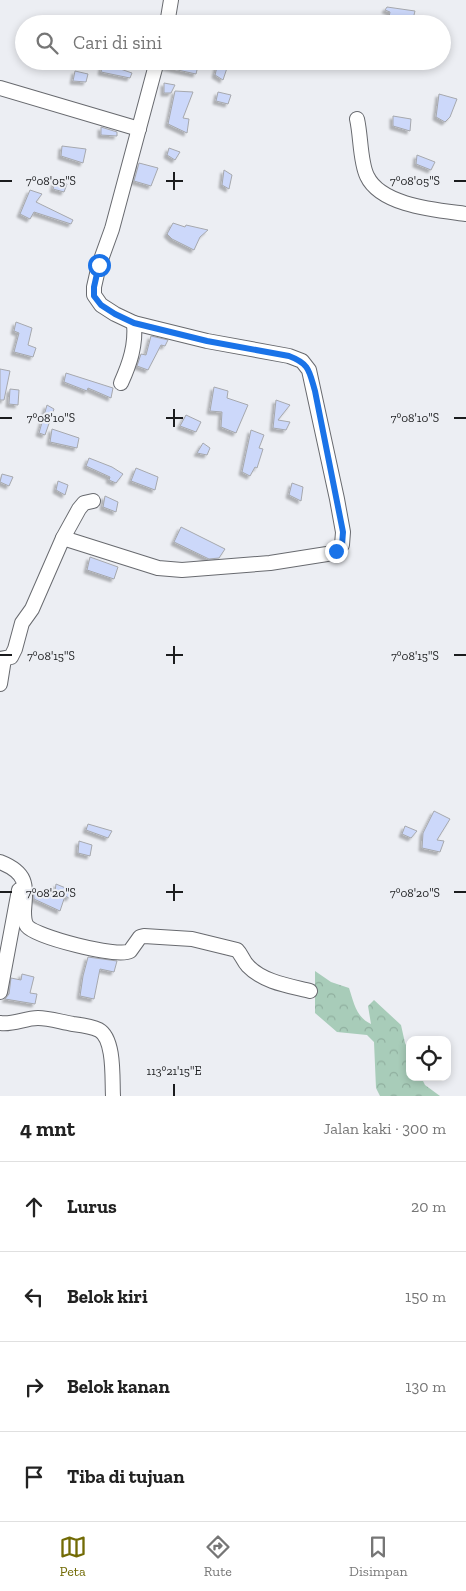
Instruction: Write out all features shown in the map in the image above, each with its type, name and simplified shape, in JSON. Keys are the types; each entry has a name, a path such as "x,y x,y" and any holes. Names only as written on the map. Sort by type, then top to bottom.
{"street":[{"path":"168,15 171,0"},
{"path":"63,538 158,568 182,570 270,563 327,554 336,551 342,545 343,532 337,499 315,391 306,365 302,361 289,356 207,341 134,323 101,305 94,296 99,265 112,229 155,70"},
{"path":"0,88 139,129"},
{"path":"357,119 364,166 368,178 379,191 392,198 429,209 466,214"},
{"path":"121,383 131,360 135,333 134,323"},
{"path":"0,684 2,659 11,657 22,623 32,609 63,538 79,509 84,503 94,500"},
{"path":"0,862 8,865 22,876 26,886 24,921 28,927 42,934 93,950 117,954 130,952 140,937 144,936 192,938 237,950 242,954 247,965 258,974 285,985 310,991"},
{"path":"0,992 11,925 22,876"},
{"path":"0,1023 6,1024 39,1018 90,1027 101,1031 107,1039 110,1048 113,1096"}],"green space":[{"path":"315,971 331,982 349,988 356,1009 362,1018 371,1024 368,1006 374,1000 401,1025 406,1045 406,1081 423,1081 425,1085 440,1096 380,1096 376,1088 374,1042 367,1035 337,1032 315,1013"}],"building":[{"path":"387,7 415,11 414,15 389,15 390,12 385,10"},
{"path":"101,70 123,70 132,73 130,78 101,72"},
{"path":"178,70 197,70 196,74"},
{"path":"216,70 226,70 223,80 215,75"},
{"path":"75,71 88,74 86,82 73,81"},
{"path":"164,83 175,85 171,93 164,93"},
{"path":"175,91 193,92 183,118 189,119 187,133 168,124"},
{"path":"218,92 231,95 228,104 216,101"},
{"path":"439,94 457,99 450,117 445,122 436,117"},
{"path":"393,116 411,119 410,131 393,126"},
{"path":"101,127 117,132 117,136 101,135"},
{"path":"62,146 86,149 83,163 61,156"},
{"path":"169,148 180,152 175,160 167,155"},
{"path":"417,155 435,162 431,170 416,164"},
{"path":"139,163 158,168 151,186 134,181"},
{"path":"224,170 232,175 229,189 222,185"},
{"path":"55,181 67,184 64,192 53,189"},
{"path":"30,190 42,194 36,202 73,220 71,224 34,212 30,219 20,214"},
{"path":"173,223 185,227 186,225 208,230 200,237 194,250 172,239 167,234"},
{"path":"16,322 32,328 28,345 36,348 33,357 14,352 19,333 14,331"},
{"path":"151,336 168,340 165,346 161,345 148,370 137,366 141,354 146,355"},
{"path":"0,369 10,371 4,400 0,400"},
{"path":"66,373 113,388 111,398 88,388 87,391 64,382"},
{"path":"214,387 228,391 227,398 248,405 236,433 221,427 222,412 210,411"},
{"path":"10,389 19,390 18,405 9,404"},
{"path":"276,400 290,405 278,420 290,422 286,430 273,428"},
{"path":"47,405 54,409 45,435 39,433"},
{"path":"186,415 201,422 196,432 180,426"},
{"path":"52,429 79,438 77,448 50,442"},
{"path":"251,430 264,435 259,448 263,449 257,468 255,467 250,476 242,472"},
{"path":"203,443 210,448 207,455 197,453"},
{"path":"89,458 112,467 123,474 116,483 109,480 110,477 86,466"},
{"path":"136,468 158,477 155,490 131,481"},
{"path":"2,474 13,477 9,486 0,482"},
{"path":"58,481 68,485 65,495 56,490"},
{"path":"292,483 303,487 301,501 289,495"},
{"path":"105,496 118,502 116,512 103,507"},
{"path":"181,527 225,549 219,558 209,559 174,542"},
{"path":"90,557 118,567 114,579 87,570"},
{"path":"434,811 450,819 437,840 444,841 440,852 422,848 423,833"},
{"path":"88,824 112,831 108,838 86,830"},
{"path":"405,826 417,831 411,838 402,834"},
{"path":"79,841 92,845 90,856 78,853"},
{"path":"56,884 73,891 69,898 65,896 60,911 34,899 33,888 54,898"},
{"path":"88,957 117,961 114,972 100,969 94,999 80,996"},
{"path":"22,974 34,977 30,993 37,994 35,1004 5,999 9,994 11,978 21,980"}],"route":[{"path":"99,265 94,296 101,305 115,314 134,323 207,341 289,356 302,361 306,365 315,391 343,532 342,545 336,551"}]}
